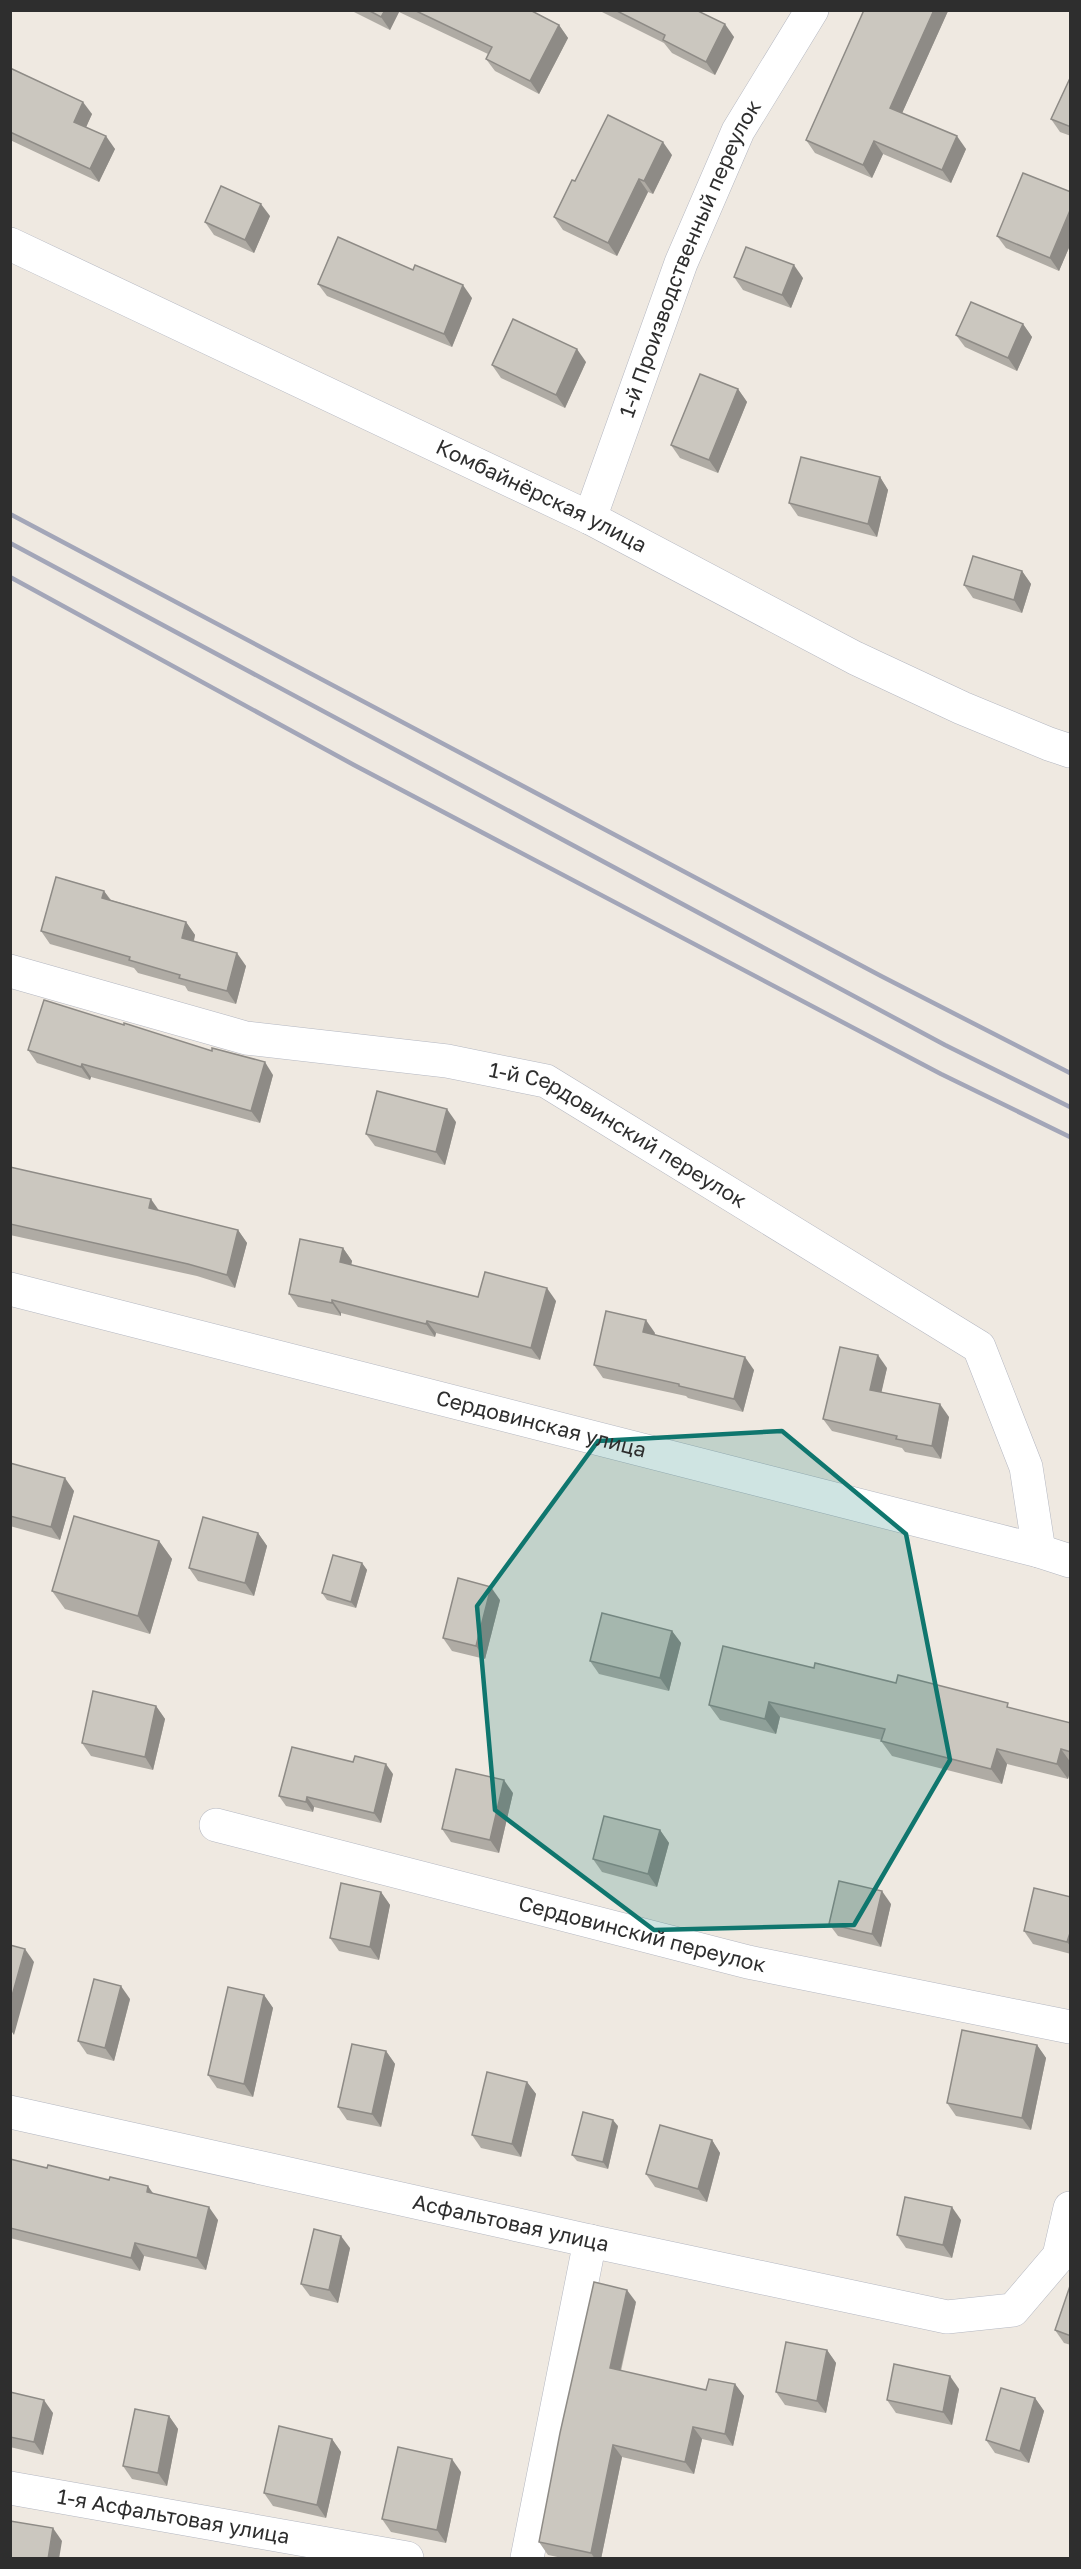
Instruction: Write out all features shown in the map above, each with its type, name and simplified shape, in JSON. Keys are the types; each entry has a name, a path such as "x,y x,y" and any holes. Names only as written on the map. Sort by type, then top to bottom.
{"street":[{"name":"1-й Производственный переулок","path":"590,518 681,263 734,141 812,10"},
{"name":"Комбайнёрская улица","path":"10,244 590,518 855,658 962,708 1071,751"},
{"name":"1-й Сердовинский переулок","path":"10,971 246,1038 447,1061 546,1081 979,1347 1026,1467 1039,1551"},
{"name":"Сердовинская улица","path":"10,1289 1071,1561"},
{"name":"Сердовинский переулок","path":"216,1825 748,1962 1071,2027"},
{"name":"Асфальтовая улица","path":"10,2112 590,2241 946,2317 1013,2310 1059,2256 1071,2208"},
{"path":"527,2559 590,2241"},
{"name":"1-я Асфальтовая улица","path":"10,2488 407,2559"}],"highlighted area":[{"path":"782,1431 906,1534 950,1760 854,1925 654,1930 495,1810 477,1606 598,1441"}],"building":[{"path":"368,10 385,10 381,17"},
{"path":"414,10 530,10 559,25 530,81 486,59 492,47"},
{"path":"615,10 696,10 725,24 706,62 663,40 665,35"},
{"path":"864,10 934,10 890,108 957,136 942,170 874,141 863,165 806,140"},
{"path":"10,68 83,102 74,122 106,136 90,169 10,132"},
{"path":"1071,76 1071,127 1051,119"},
{"path":"608,115 663,142 644,181 639,179 608,243 554,217"},
{"path":"1023,173 1071,192 1071,208 1050,258 997,236"},
{"path":"221,186 261,204 245,240 205,222"},
{"path":"338,237 413,270 415,265 463,285 444,334 318,284"},
{"path":"746,247 794,265 782,295 734,277"},
{"path":"971,302 1023,324 1008,358 956,335"},
{"path":"513,319 577,349 556,395 492,365"},
{"path":"700,374 738,389 709,460 671,445"},
{"path":"801,457 880,477 868,524 789,503"},
{"path":"973,556 1022,571 1014,600 964,585"},
{"path":"56,877 104,891 102,898 186,922 182,938 237,953 227,991 179,978 180,975 129,960 130,957 41,931"},
{"path":"44,1000 212,1051 212,1048 265,1062 251,1111 82,1064 81,1067 28,1050"},
{"path":"377,1091 447,1109 436,1152 366,1134"},
{"path":"10,1167 151,1199 149,1208 238,1230 227,1275 10,1224"},
{"path":"300,1239 343,1248 340,1262 478,1297 485,1272 547,1288 531,1348 427,1321 426,1324 332,1300 332,1303 289,1294"},
{"path":"606,1311 646,1320 643,1332 745,1357 734,1399 594,1365"},
{"path":"840,1347 878,1355 870,1390 940,1404 932,1446 896,1439 897,1436 823,1419"},
{"path":"10,1463 65,1478 51,1527 10,1516"},
{"path":"74,1516 159,1541 138,1616 52,1591"},
{"path":"203,1517 258,1533 245,1583 189,1568"},
{"path":"333,1555 362,1563 351,1602 322,1593"},
{"path":"458,1578 491,1587 476,1646 443,1638"},
{"path":"602,1613 672,1631 660,1678 590,1661"},
{"path":"723,1646 814,1668 815,1663 896,1683 898,1675 1008,1703 1007,1707 1071,1723 1071,1752 1061,1749 1057,1764 997,1749 991,1769 881,1741 885,1729 769,1702 765,1719 709,1705"},
{"path":"93,1691 156,1706 145,1757 82,1743"},
{"path":"292,1747 353,1762 355,1756 386,1764 374,1813 307,1797 306,1802 279,1796"},
{"path":"456,1769 504,1780 490,1840 442,1829"},
{"path":"604,1816 660,1830 648,1874 593,1859"},
{"path":"839,1881 882,1891 872,1934 829,1924"},
{"path":"341,1883 381,1892 370,1947 330,1938"},
{"path":"1034,1888 1071,1897 1071,1930 1067,1942 1024,1931"},
{"path":"10,1945 25,1949 10,2003"},
{"path":"94,1979 121,1986 105,2048 78,2041"},
{"path":"228,1987 264,1995 244,2084 208,2075"},
{"path":"962,2030 1037,2045 1022,2118 947,2103"},
{"path":"352,2044 386,2051 372,2114 338,2107"},
{"path":"487,2072 527,2082 512,2144 472,2135"},
{"path":"583,2112 613,2120 603,2162 572,2155"},
{"path":"660,2125 712,2140 698,2189 646,2174"},
{"path":"10,2159 148,2186 147,2192 209,2207 197,2258 135,2243 131,2258 10,2228"},
{"path":"905,2197 952,2207 943,2245 897,2235"},
{"path":"314,2229 341,2236 329,2290 301,2284"},
{"path":"594,2282 627,2290 610,2368 706,2390 709,2379 735,2384 725,2434 693,2427 685,2462 613,2445 591,2553 539,2542 560,2433"},
{"path":"1071,2283 1071,2336 1055,2330"},
{"path":"786,2342 827,2350 817,2401 776,2392"},
{"path":"894,2364 950,2376 943,2412 887,2400"},
{"path":"1001,2388 1035,2398 1020,2451 986,2440"},
{"path":"10,2392 44,2400 34,2442 10,2437"},
{"path":"135,2409 169,2416 158,2473 123,2466"},
{"path":"279,2426 332,2439 317,2505 264,2493"},
{"path":"398,2447 452,2459 437,2530 382,2519"},
{"path":"10,2521 53,2528 48,2559 10,2559"}],"railway":[{"path":"10,514 881,976 1070,1073"},
{"path":"10,543 945,1045 1070,1107"},
{"path":"10,577 354,765 941,1074 1070,1137"}]}
